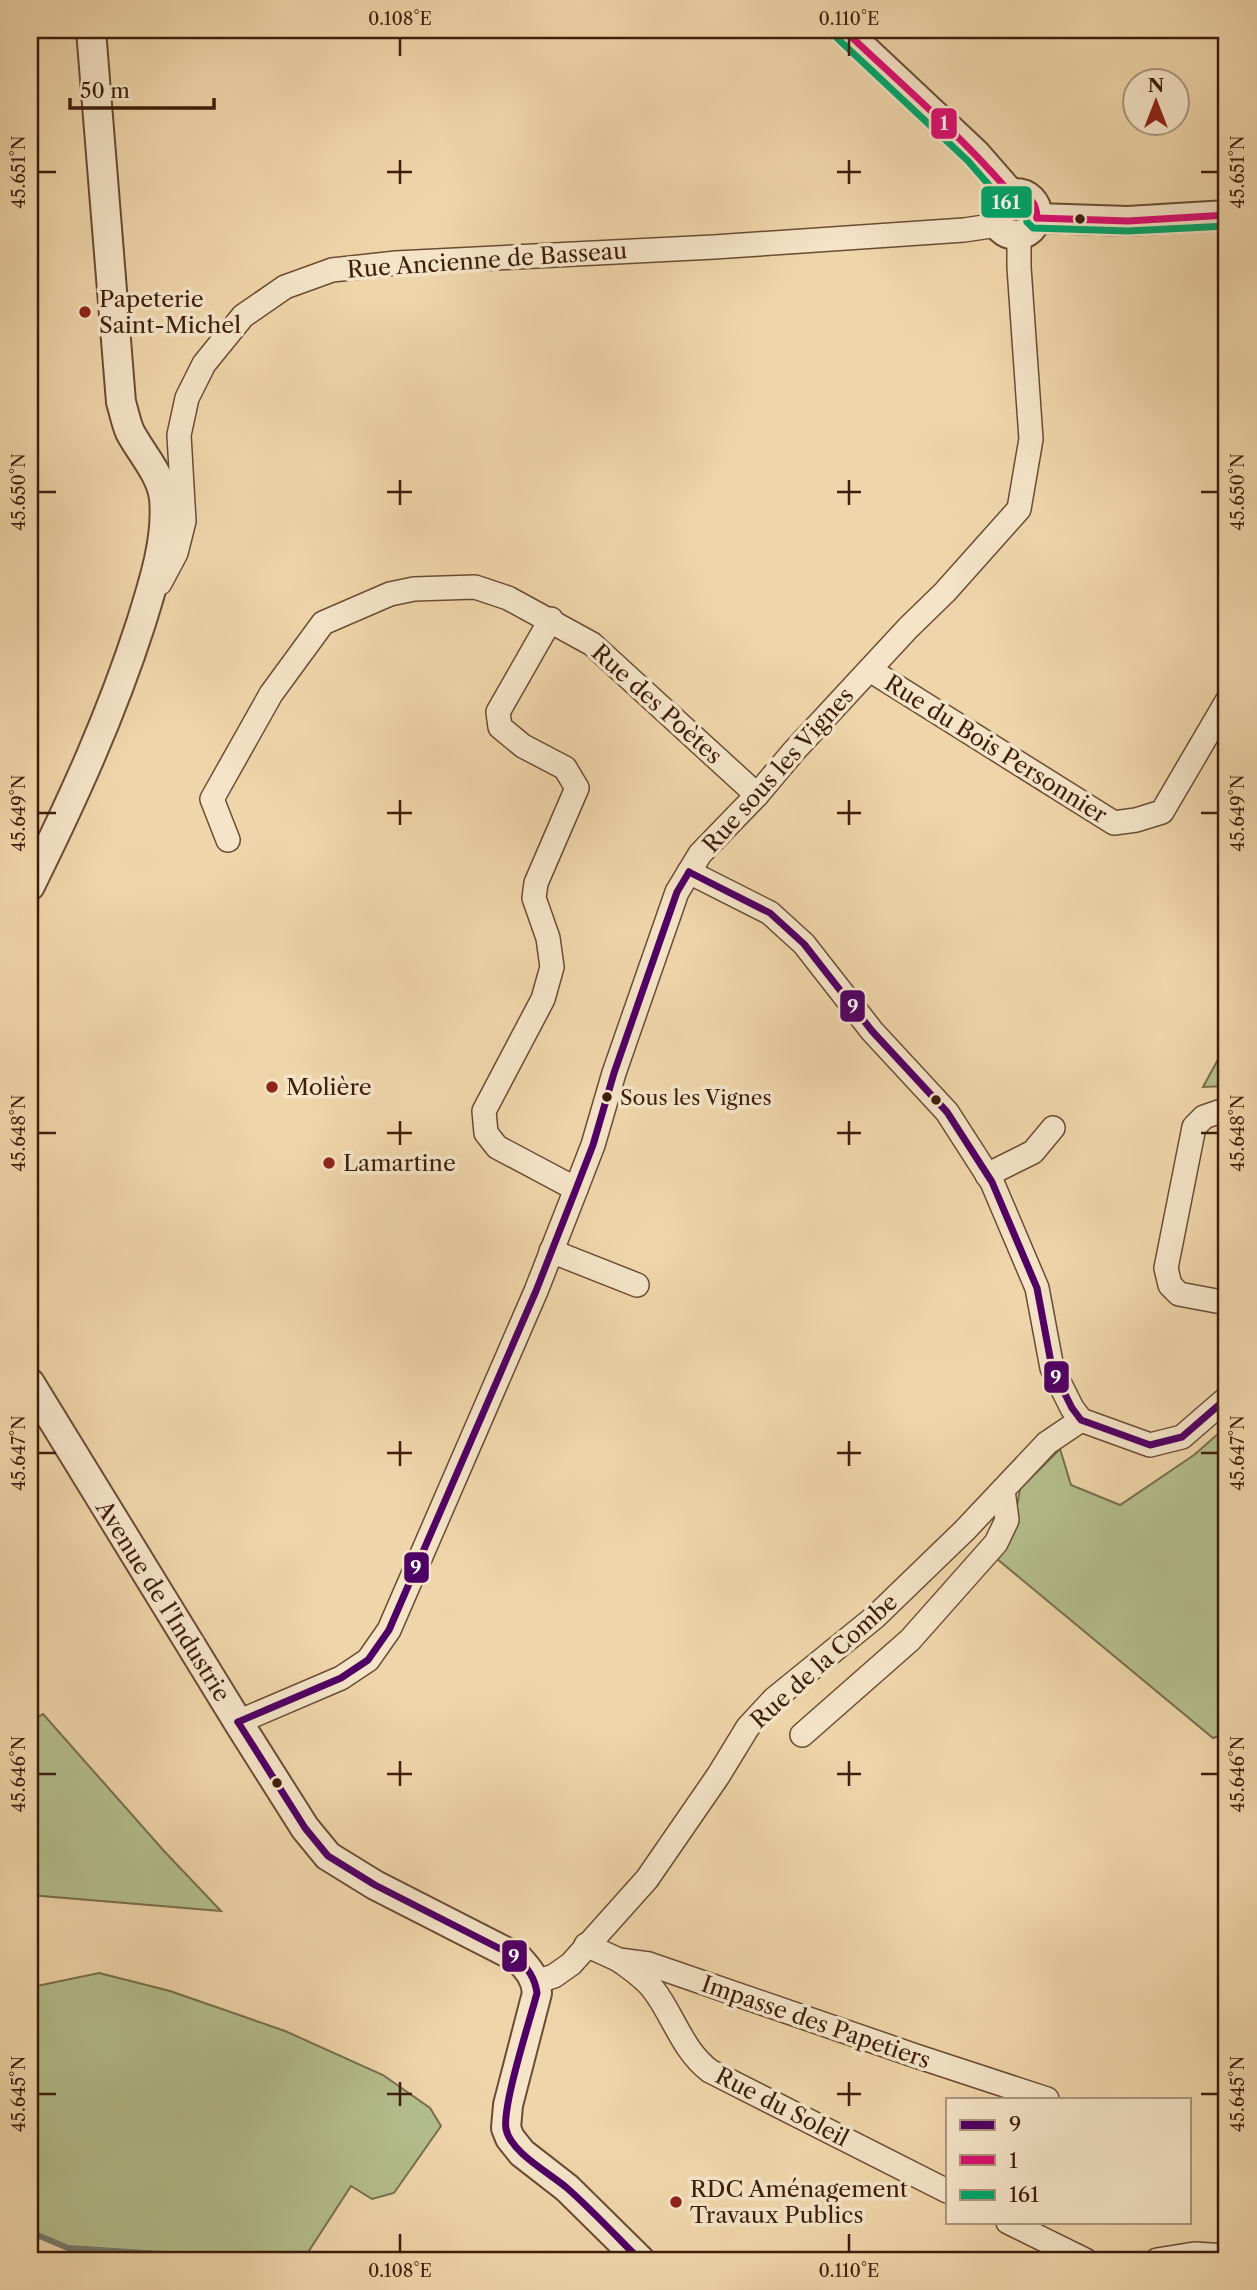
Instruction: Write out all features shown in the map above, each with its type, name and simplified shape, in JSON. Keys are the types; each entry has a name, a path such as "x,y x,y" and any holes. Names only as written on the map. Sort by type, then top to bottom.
{"street":[{"path":"30,886 76,794 119,690 154,583 164,526 164,496 151,466 129,430 121,402 91,30"},
{"path":"844,30 976,154 1010,193 1003,198 996,210 1018,227 1066,221 1128,221 1227,215"},
{"name":"Rue Ancienne de Basseau","path":"154,583 161,583 176,553 184,522 179,435 187,398 204,364 243,316 285,287 332,270 396,263 714,247 1018,227"},
{"name":"Rue sous les Vignes","path":"238,1722 341,1678 368,1660 389,1630 576,1189 593,1145 654,954 677,892 689,872 701,854 757,795 793,751 945,592 1019,509 1031,439 1018,227"},
{"name":"Rue des Poètes","path":"228,840 212,799 271,694 323,623 390,594 415,589 475,587 508,598 592,644 757,795"},
{"path":"551,620 498,712 500,727 523,746 565,768 577,788 536,883 534,898 548,938 552,967 543,999 484,1111 486,1133 496,1147 576,1189"},
{"name":"Rue du Bois Personnier","path":"870,670 1114,822 1136,820 1162,812 1227,701"},
{"path":"689,872 770,913 804,944 872,1031 947,1112 986,1175 1037,1288 1052,1368 1081,1420 1150,1445 1182,1437 1227,1398"},
{"path":"1227,1109 1204,1117 1194,1127 1166,1268 1170,1285 1179,1294 1227,1303"},
{"path":"986,1175 1033,1152 1053,1129"},
{"path":"551,1251 637,1285"},
{"name":"Avenue de l'Industrie","path":"30,1383 238,1722 305,1828 328,1856 374,1885 518,1958 536,1983"},
{"name":"Rue de la Combe","path":"536,1983 554,1976 571,1964 647,1879 718,1776 748,1727 774,1699 875,1617 965,1530 1047,1443 1081,1420"},
{"path":"802,1735 910,1640 996,1543 1007,1520 1003,1489"},
{"name":"Impasse des Papetiers","path":"586,1945 619,1960 649,1964 1044,2098"},
{"name":"Rue du Soleil","path":"619,1960 654,1990 690,2051 698,2062 710,2071 946,2189"},
{"path":"536,1983 535,2005 508,2105 506,2128 522,2153 567,2188 640,2260"},
{"path":"1012,2224 1085,2260"},
{"path":"1161,2259 1194,2255 1227,2256"}],"green space":[{"path":"1227,1043 1227,1086 1203,1087"},
{"path":"1227,1426 1227,1733 1213,1738 997,1559 1014,1523 1020,1489 1060,1449 1071,1485 1120,1505 1194,1455"},
{"path":"43,1714 221,1911 30,1895 30,1722"},
{"path":"99,1973 170,1991 285,2031 383,2075 430,2108 441,2126 394,2193 372,2199 351,2186 303,2260 173,2260 160,2254 68,2248 30,2232 30,1985 37,1986"}],"waterway":[{"path":"30,2232 68,2248 160,2254 173,2260"}],"transit line":[{"name":"1","path":"844,30 947,127 1006,188 1030,199 1036,209 1037,218"},
{"name":"161","path":"837,38 968,161 1003,201 1024,207 1027,222 1033,228 1128,231 1227,226"},
{"name":"1","path":"1037,218 1128,221 1227,215"},
{"name":"9","path":"689,872 770,913 804,944 872,1031 947,1112 992,1182 1037,1288 1052,1368 1081,1420 1150,1445 1182,1437 1227,1398"},
{"name":"9","path":"238,1722 341,1678 368,1660 389,1630 536,1291 593,1145 614,1073 677,892 689,872"},
{"name":"9","path":"238,1722 305,1828 328,1856 375,1885 518,1958 528,1970 537,1993 508,2102 506,2129 509,2138 532,2162 577,2197 640,2260"}],"place":[{"name":"Papeterie Saint-Michel","path":"85,312"},
{"name":"Molière","path":"272,1087"},
{"name":"Sous les Vignes","path":"607,1097"},
{"name":"Lamartine","path":"329,1163"},
{"name":"RDC Aménagement Travaux Publics","path":"676,2202"}]}
